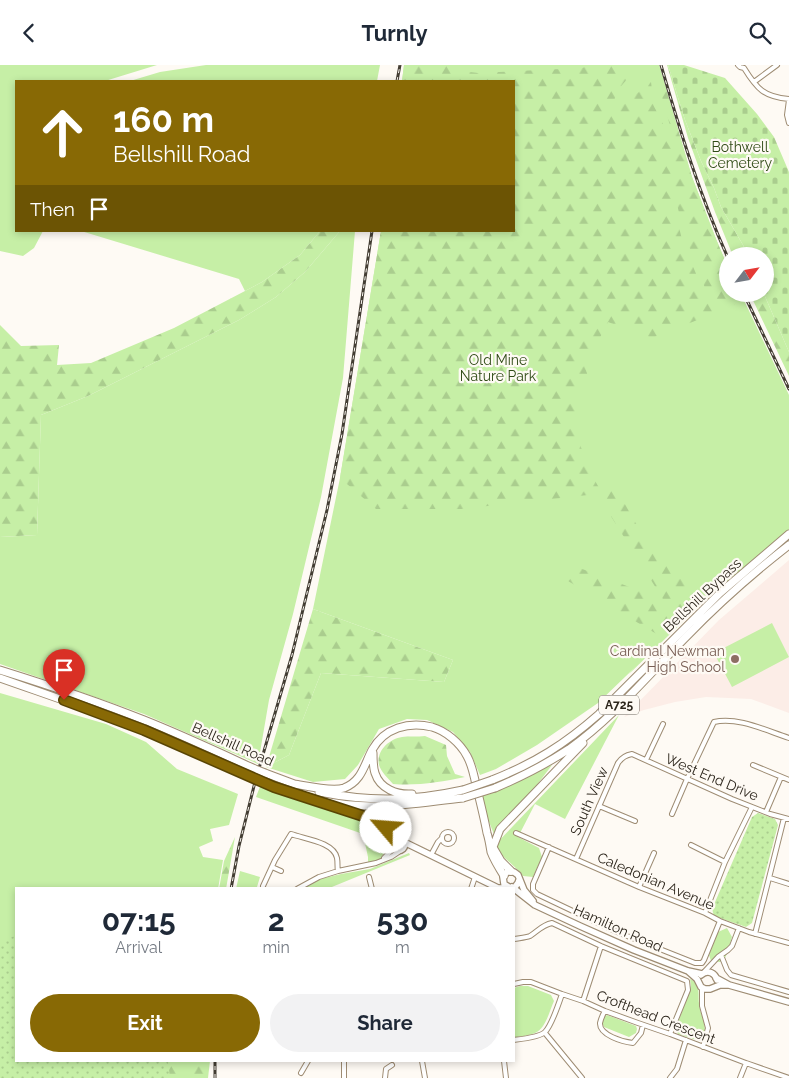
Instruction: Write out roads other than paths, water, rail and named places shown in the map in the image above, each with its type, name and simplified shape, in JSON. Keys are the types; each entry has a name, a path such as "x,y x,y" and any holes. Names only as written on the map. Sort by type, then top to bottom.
{"highway":[{"name":"Bellshill Bypass","path":"463,798 493,784 549,753 586,726 720,593 789,535"},
{"name":"Bellshill Bypass","path":"463,790 493,784 533,771 552,761 570,748 604,721 725,598 789,545"},
{"name":"Bellshill Road","path":"0,669 143,720 255,769 317,792 343,797 403,799 463,790"},
{"name":"Bellshill Road","path":"0,678 81,705 202,754 252,778 286,791 324,801 371,806 463,798"},
{"path":"493,847 500,829 604,721"},
{"path":"294,785 334,790 350,785 365,769 372,750 381,738 400,727 421,725 434,728 447,734 462,748 471,764 492,855 503,877"},
{"path":"372,750 375,776 385,788 404,795 444,794"},
{"path":"286,791 366,817 386,828 398,848"},
{"path":"488,838 501,861 511,871"}],"main road":[{"path":"396,841 404,842 404,846 398,848 396,841"},
{"name":"Hamilton Road","path":"404,842 496,887"},
{"path":"398,848 414,847"},
{"path":"491,884 496,883 507,872 511,871 516,873 519,880 517,885 510,887 504,884 503,877"},
{"name":"Hamilton Road","path":"519,880 524,890 538,906"},
{"name":"Hamilton Road","path":"515,891 538,906 617,943 688,971 703,973"},
{"name":"Hamilton Road","path":"688,971 700,985"},
{"path":"729,985 705,989 700,985 700,976 703,973 711,972 729,985 789,1002"},
{"path":"712,988 716,984 716,977"}],"street":[{"path":"738,65 740,67 746,66 759,89 772,97 789,100 787,115 789,123"},
{"path":"754,82 777,65"},
{"path":"672,814 714,722 723,720 742,723 789,738"},
{"path":"646,760 663,724"},
{"name":"West End Drive","path":"627,755 632,754 752,807 789,819"},
{"name":"South View","path":"576,859 618,763 627,755"},
{"path":"753,765 789,780"},
{"path":"766,812 781,777"},
{"path":"599,806 635,821"},
{"path":"705,913 725,862 752,807"},
{"path":"755,934 784,818"},
{"name":"Caledonian Avenue","path":"516,833 720,921 755,934 789,943"},
{"path":"263,885 292,835 330,848 337,857 338,871"},
{"path":"431,855 442,838"},
{"path":"691,845 725,862"},
{"path":"549,847 533,885 533,890 537,894 617,931 695,963 702,963 720,921"},
{"path":"301,887 319,877 376,863 398,848"},
{"path":"639,887 654,853"},
{"path":"272,867 281,871"},
{"path":"369,877 372,887"},
{"path":"471,887 475,877"},
{"path":"770,878 789,884"},
{"path":"515,939 532,935 542,927 552,923 687,981 688,990 670,1034"},
{"path":"703,973 732,946 739,928"},
{"path":"583,1001 601,945"},
{"path":"721,955 726,970 731,975 789,992"},
{"path":"713,963 716,977"},
{"name":"Crofthead Crescent","path":"515,984 523,981 531,982 746,1063 789,1077"},
{"path":"700,985 702,1006 708,1028 703,1047"},
{"path":"702,999 712,988"},
{"path":"515,1040 545,1033 562,994"},
{"path":"605,1011 600,1024 602,1030 614,1037 633,1043 641,1033 643,1025"},
{"path":"545,1033 582,1078"},
{"path":"670,1078 677,1069 686,1040"},
{"path":"301,1073 307,1062"},
{"path":"344,1062 344,1078"},
{"path":"422,1062 425,1078"},
{"path":"504,1062 506,1078"},
{"path":"740,1078 746,1063"},
{"path":"385,1078 386,1069 392,1065"}],"railway":[{"path":"397,80 400,65"},
{"path":"661,65 691,163 723,247"},
{"path":"231,887 239,846 255,782 292,655 327,510 342,434 372,232"},
{"path":"748,303 789,389"},
{"path":"215,1062 215,1078"}],"place":[{"name":"Cardinal Newman High School","path":"735,659"}],"park label":[{"name":"Bothwell Cemetery","path":"740,155"},
{"name":"Old Mine Nature Park","path":"498,368"}]}
